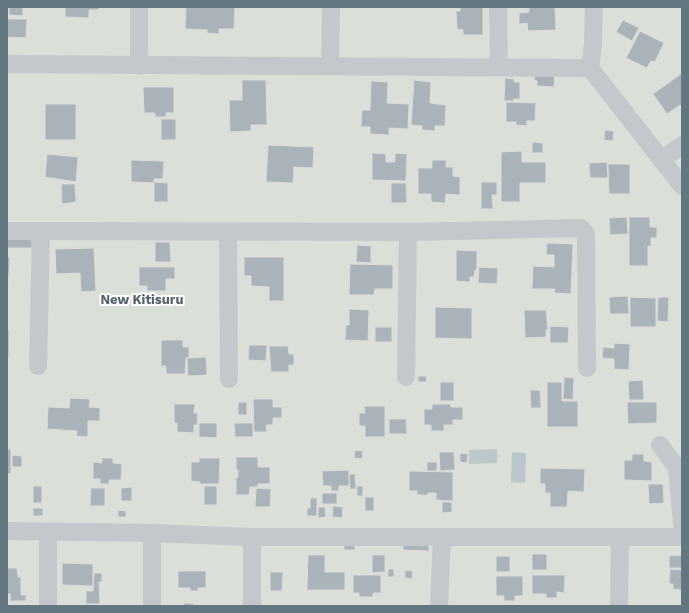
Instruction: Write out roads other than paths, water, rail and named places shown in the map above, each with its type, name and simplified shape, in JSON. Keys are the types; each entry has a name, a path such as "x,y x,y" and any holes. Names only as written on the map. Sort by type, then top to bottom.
{"street":[{"path":"139,7 139,66"},
{"path":"330,66 331,7"},
{"path":"498,7 499,67"},
{"path":"594,7 593,46 590,68 682,186"},
{"path":"7,64 590,68"},
{"path":"662,160 682,145"},
{"path":"7,231 228,233 408,232 581,228 586,234 587,368"},
{"path":"38,366 41,231"},
{"path":"406,377 408,232"},
{"path":"228,233 229,379"},
{"path":"660,445 677,468 682,524"},
{"path":"7,531 152,533 252,537 682,537"},
{"path":"48,532 48,606"},
{"path":"152,533 152,606"},
{"path":"439,606 442,536"},
{"path":"252,537 252,606"},
{"path":"619,606 620,538"}],"district":[{"name":"New Kitisuru","path":"142,299"}]}
